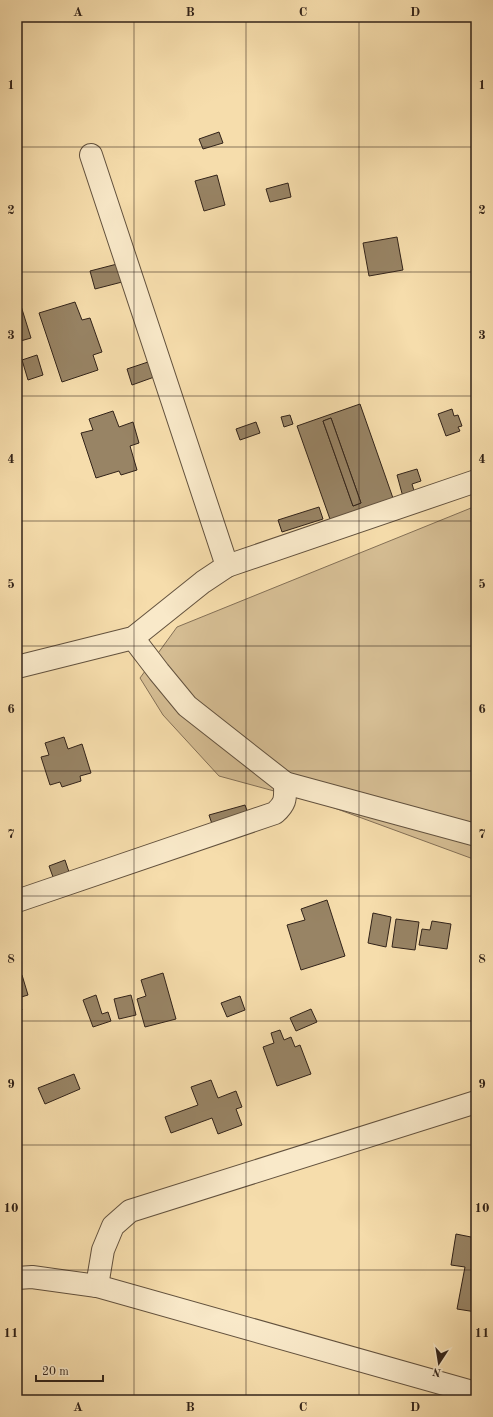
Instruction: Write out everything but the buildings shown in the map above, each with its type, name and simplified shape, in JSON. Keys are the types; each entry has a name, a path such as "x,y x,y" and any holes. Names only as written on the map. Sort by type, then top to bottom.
{"street":[{"path":"91,155 227,566"},
{"path":"18,664 133,638 203,582 227,566 476,481"},
{"path":"133,638 187,706 285,783 476,834"},
{"path":"17,901 275,813 283,806 285,783"},
{"path":"97,1286 103,1250 113,1226 130,1211 476,1102"},
{"path":"17,1278 32,1276 97,1286 476,1393"}],"shaded area":[{"path":"476,506 476,860 329,806 219,776 163,715 140,678 177,627"}]}
